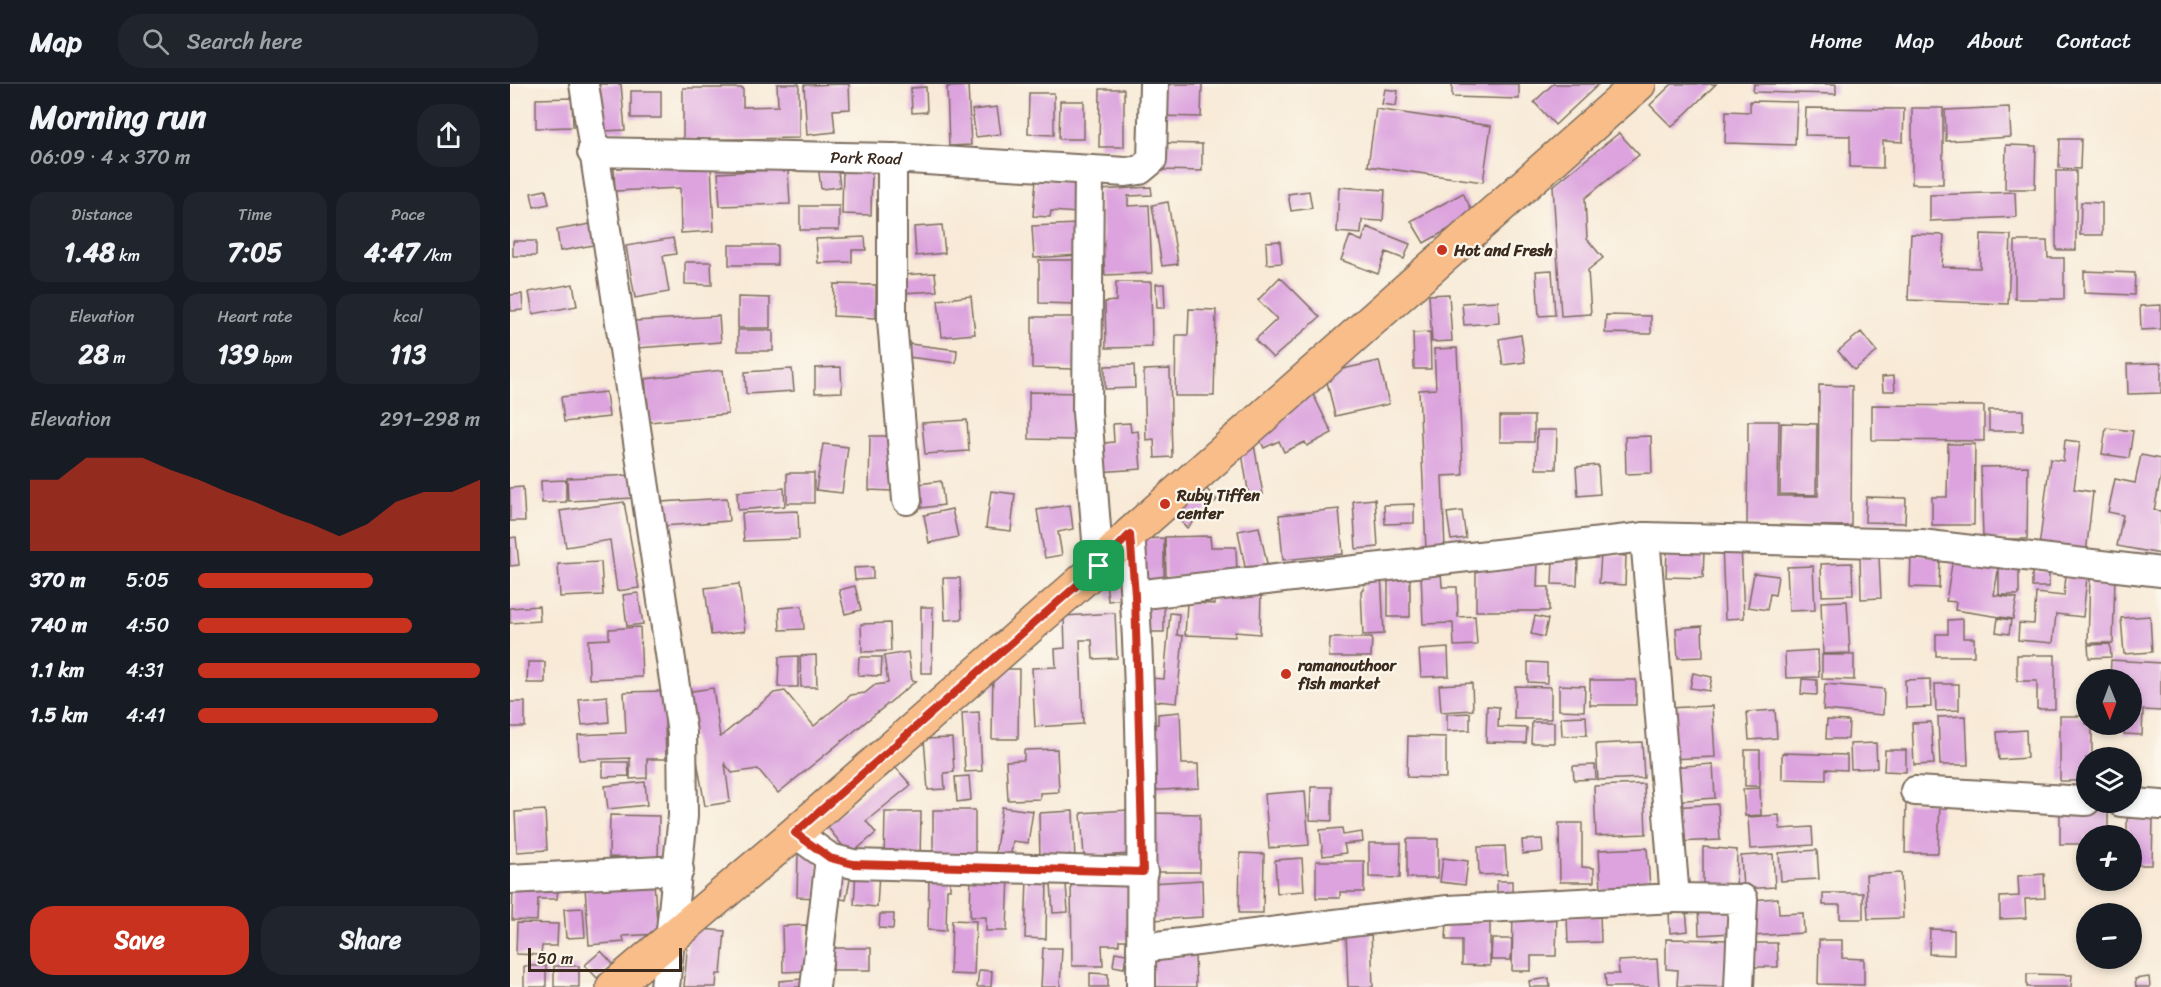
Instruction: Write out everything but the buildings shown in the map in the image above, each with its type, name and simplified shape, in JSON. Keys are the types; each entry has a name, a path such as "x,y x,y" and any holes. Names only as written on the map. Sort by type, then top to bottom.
{"main road":[{"path":"613,987 795,833 1099,566 1130,534 1640,84"}],"street":[{"path":"584,84 592,152 682,733 683,816 679,870 664,987"},
{"name":"Park Road","path":"592,152 892,158 1126,172 1140,170 1152,160 1155,153 1154,84"},
{"path":"892,158 892,320 907,500"},
{"path":"1089,170 1087,412 1099,566"},
{"path":"1130,534 1135,595 1143,872 1141,987"},
{"path":"1135,595 1645,537 1921,544 2161,572"},
{"path":"1645,537 1675,898"},
{"path":"1915,791 2076,800"},
{"path":"2142,804 2161,805"},
{"path":"795,833 830,858 853,864 1143,872"},
{"path":"815,987 830,858"},
{"path":"510,879 679,870"},
{"path":"1141,948 1448,910 1675,898 1743,899 1739,987 1744,987"}],"place":[{"name":"Hot and Fresh","path":"1442,250"},
{"name":"Ruby Tiffen center","path":"1165,504"},
{"name":"ramanouthoor fish market","path":"1286,674"}],"route":[{"path":"1130,534 1135,595 1143,872 853,864 830,858 795,833 888,750 1099,566 1130,534"}]}
